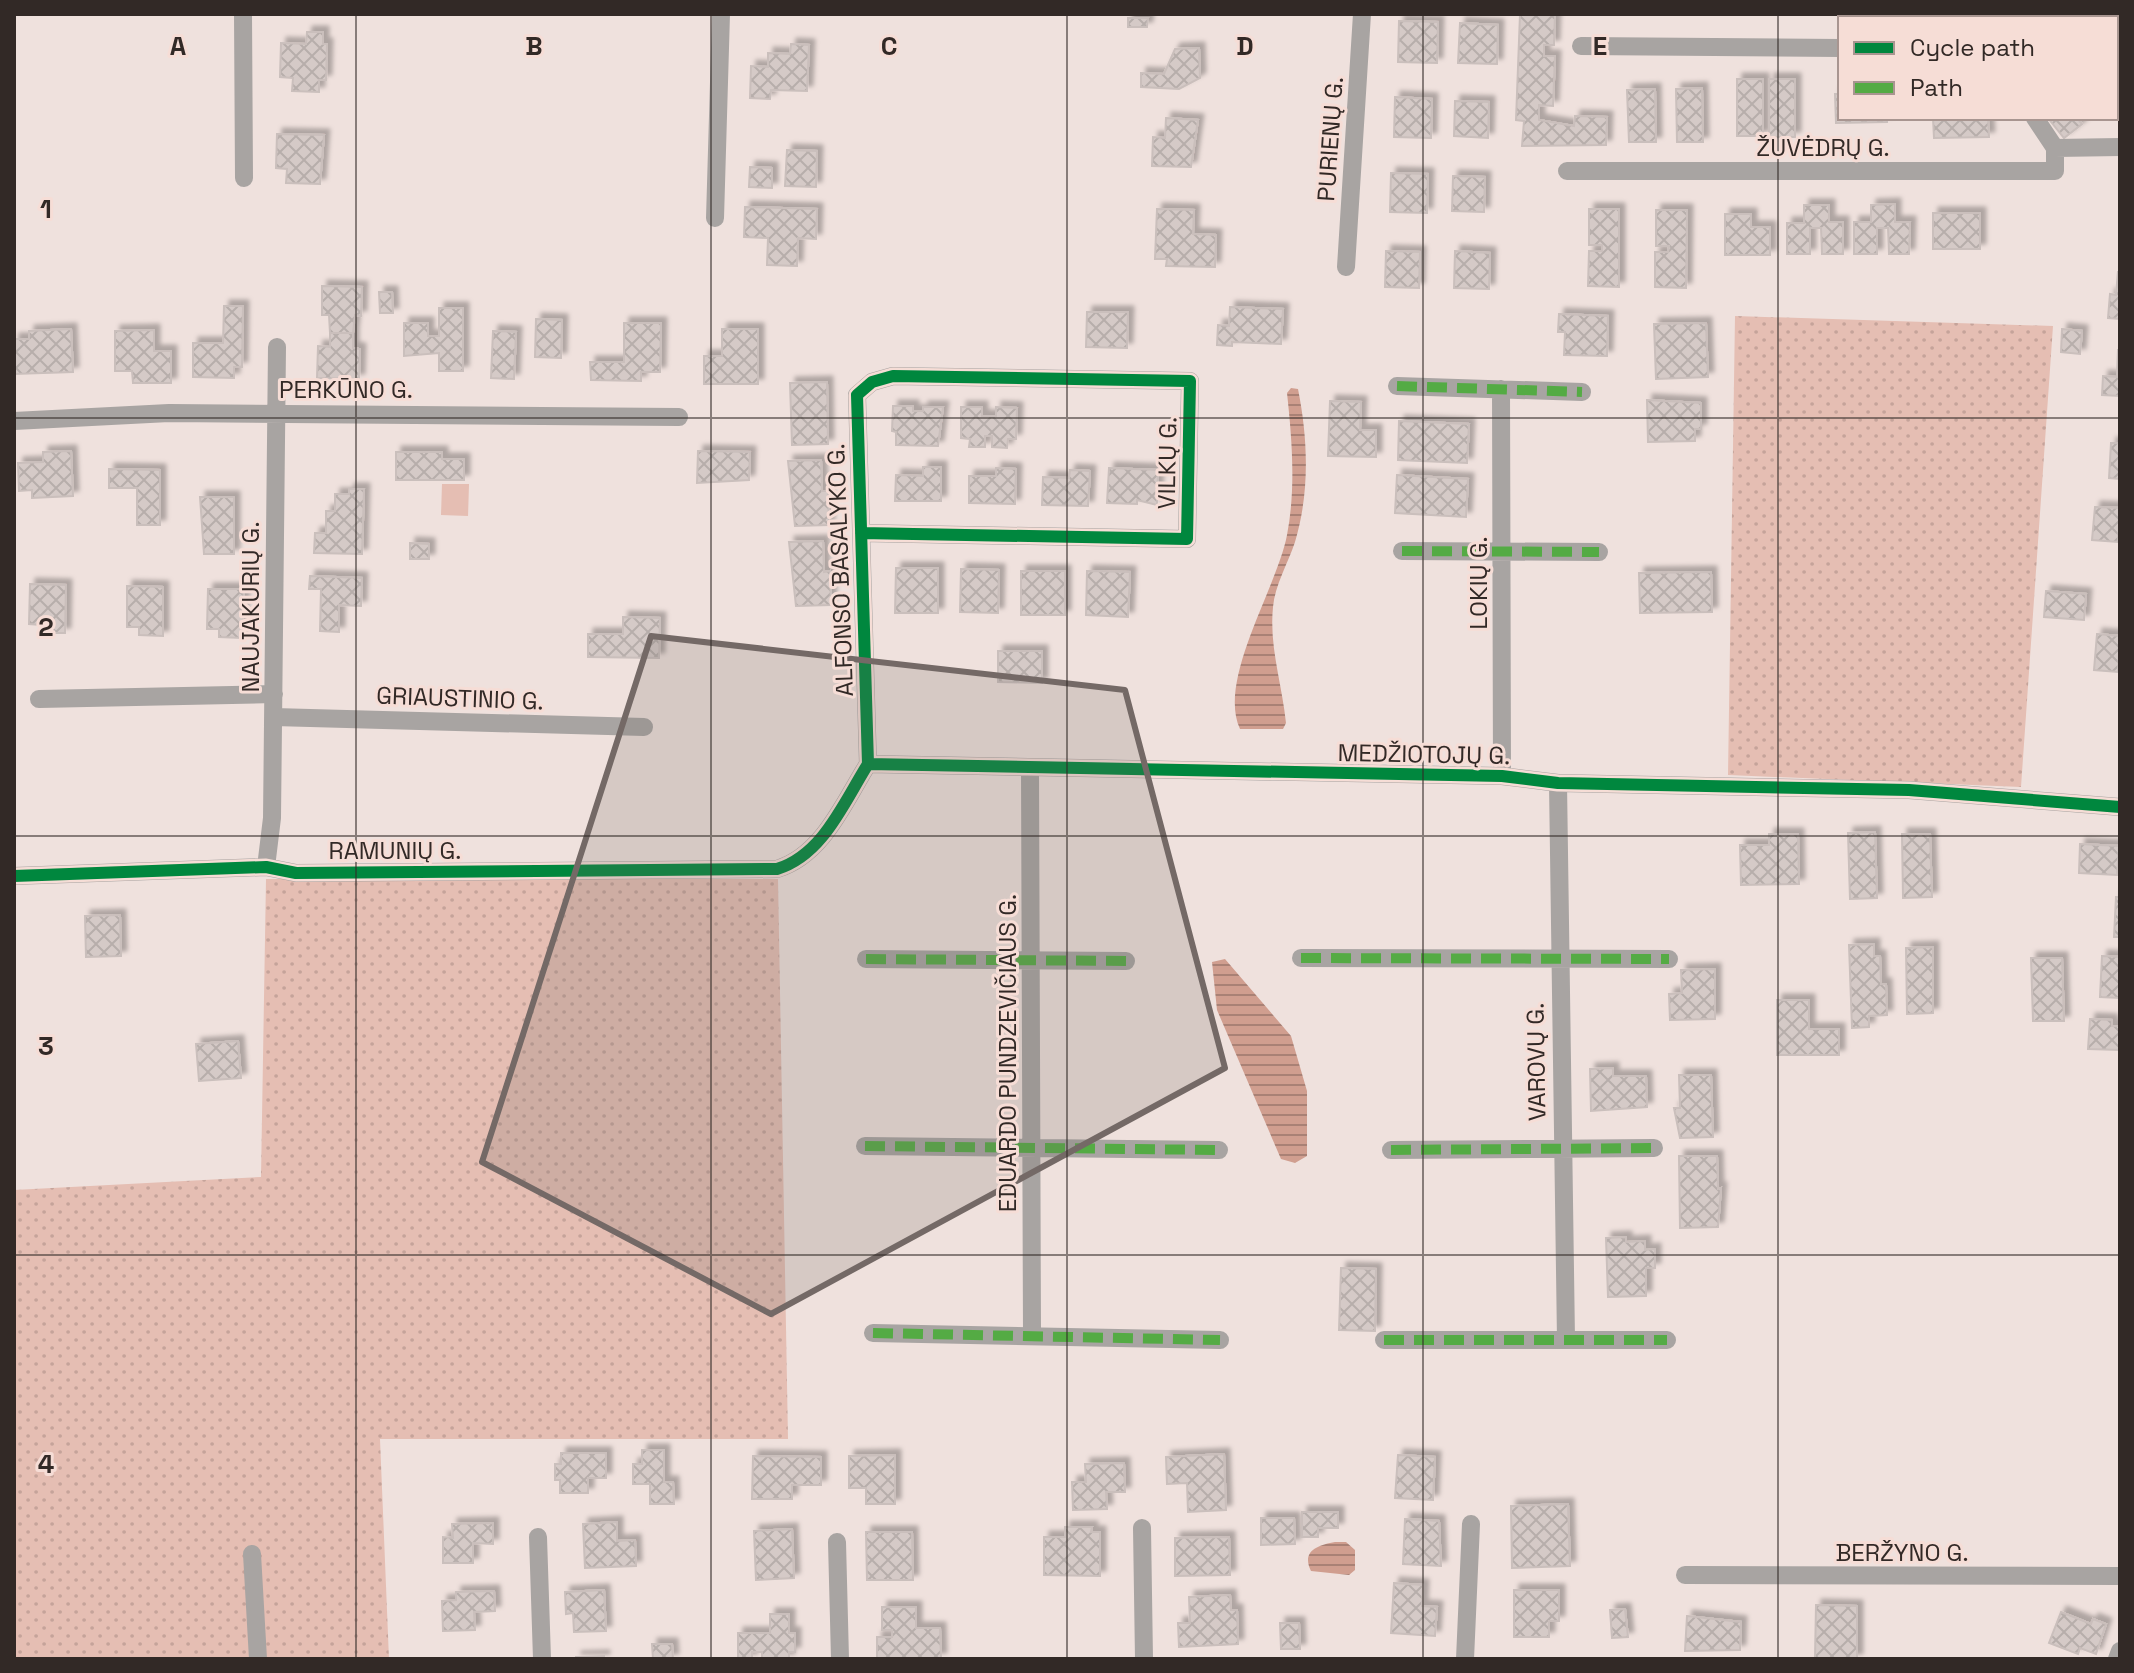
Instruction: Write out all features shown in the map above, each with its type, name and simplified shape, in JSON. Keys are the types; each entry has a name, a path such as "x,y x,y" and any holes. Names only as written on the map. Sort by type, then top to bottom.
{"street":[{"path":"243,14 244,178"},
{"path":"715,218 721,14"},
{"name":"PURIENŲ G.","path":"1346,267 1362,14"},
{"path":"1581,46 1838,48"},
{"path":"2036,120 2055,148 2120,147"},
{"name":"ŽUVĖDRŲ G.","path":"1567,171 2055,171 2055,148"},
{"name":"NAUJAKURIŲ G.","path":"266,867 272,818 277,347"},
{"name":"VILKŲ G.","path":"861,533 1187,539 1190,381 893,376 872,382"},
{"name":"ALFONSO BASALYKO G.","path":"868,764 857,395 872,382"},
{"path":"1397,386 1582,392"},
{"name":"LOKIŲ G.","path":"1501,389 1502,776"},
{"name":"PERKŪNO G.","path":"14,421 169,413 679,417"},
{"path":"1402,551 1599,552"},
{"path":"39,699 274,694"},
{"name":"GRIAUSTINIO G.","path":"274,717 644,727"},
{"name":"MEDŽIOTOJŲ G.","path":"868,764 1502,776 1558,783 1909,790 2120,807"},
{"name":"RAMUNIŲ G.","path":"14,876 266,867 296,873 777,869 796,863 814,848 868,764"},
{"name":"EDUARDO PUNDZEVIČIAUS G.","path":"1030,769 1032,1336"},
{"name":"VAROVŲ G.","path":"1558,783 1566,1340"},
{"path":"1301,958 1669,959"},
{"path":"866,959 1126,961"},
{"path":"865,1146 1219,1150"},
{"path":"1391,1150 1654,1148"},
{"path":"873,1333 1220,1340"},
{"path":"1384,1340 1667,1340"},
{"path":"1465,1659 1471,1524"},
{"path":"1142,1528 1144,1659"},
{"path":"538,1537 542,1659"},
{"path":"837,1542 840,1659"},
{"path":"252,1554 258,1659"},
{"name":"BERŽYNO G.","path":"1685,1575 2120,1576"},
{"path":"2117,1659 2120,1651"}],"highlighted area":[{"path":"651,636 1125,690 1225,1068 771,1314 482,1162"}],"shaded area":[{"path":"1735,316 2053,326 2021,787 1728,775"},
{"path":"1291,388 1298,389 1306,466 1300,523 1273,607 1274,651 1286,723 1283,729 1240,729 1235,709 1236,685 1251,634 1281,557 1290,518 1292,464 1287,393"},
{"path":"442,484 469,484 468,516 441,515"},
{"path":"266,879 778,879 788,1439 380,1439 389,1659 14,1659 14,1190 261,1177"},
{"path":"1225,959 1291,1036 1307,1091 1307,1156 1295,1163 1281,1159 1217,1010 1212,962"},
{"path":"1335,1542 1346,1542 1355,1550 1355,1570 1349,1575 1311,1571 1308,1558 1313,1550"}],"building":[{"path":"1520,14 1555,14 1554,45 1544,45 1544,56 1555,56 1553,106 1539,105 1539,120 1574,126 1575,116 1607,117 1606,145 1522,146 1524,121 1516,120"},
{"path":"1958,14 2024,14 2024,16"},
{"path":"1128,18 1148,18 1147,27 1128,27"},
{"path":"1399,21 1438,22 1437,63 1398,62"},
{"path":"1460,23 1498,25 1497,64 1458,63"},
{"path":"307,32 323,32 323,44 327,44 326,80 319,80 319,92 292,91 293,78 280,77 281,43 306,44"},
{"path":"791,44 809,45 807,91 771,90 770,99 750,98 751,66 768,67 768,53 790,54"},
{"path":"1199,48 1200,78 1179,89 1141,87 1141,73 1164,74 1175,49"},
{"path":"1737,79 1763,79 1763,136 1737,136"},
{"path":"1769,79 1795,79 1795,137 1769,137"},
{"path":"1702,88 1703,142 1677,142 1676,89"},
{"path":"1655,89 1656,142 1629,142 1627,90"},
{"path":"1835,94 1838,94 1838,120 1887,120 1887,122 1836,123"},
{"path":"1395,97 1432,99 1431,138 1394,137"},
{"path":"1455,101 1489,102 1488,138 1454,136"},
{"path":"1166,118 1198,120 1191,167 1152,166 1153,137 1165,138"},
{"path":"1933,120 1988,120 1989,137 1934,138"},
{"path":"2050,120 2079,120 2082,124 2064,138"},
{"path":"277,134 324,135 320,184 286,183 287,169 276,168"},
{"path":"787,150 817,151 816,187 785,186"},
{"path":"750,167 772,168 772,188 749,187"},
{"path":"1391,173 1428,174 1427,213 1390,212"},
{"path":"1453,176 1485,177 1484,212 1452,211"},
{"path":"1895,204 1895,222 1910,222 1909,254 1889,254 1888,228 1877,228 1877,254 1854,254 1854,222 1871,222 1871,205"},
{"path":"1804,205 1829,205 1829,222 1843,222 1843,254 1822,254 1821,228 1810,228 1810,254 1787,254 1787,223 1804,223"},
{"path":"745,207 817,209 816,239 798,238 797,266 767,265 768,238 744,237"},
{"path":"1157,209 1194,210 1193,234 1216,235 1215,267 1166,266 1167,259 1155,259"},
{"path":"1589,209 1619,209 1619,287 1588,286 1589,251 1602,251 1602,245 1589,245"},
{"path":"1656,210 1687,210 1686,288 1655,287 1655,252 1668,252 1669,246 1656,246"},
{"path":"1933,213 1980,213 1980,249 1933,249"},
{"path":"1725,214 1751,214 1751,227 1770,227 1770,255 1725,255"},
{"path":"1386,251 1420,252 1419,288 1385,287"},
{"path":"1455,251 1490,253 1489,289 1454,288"},
{"path":"2118,271 2120,319 2108,318 2110,294 2116,295"},
{"path":"322,286 362,287 361,316 355,315 353,333 330,333 329,315 322,315"},
{"path":"379,292 392,292 393,313 380,313"},
{"path":"224,306 243,306 242,367 234,367 234,378 193,377 193,343 223,343"},
{"path":"1230,307 1283,309 1281,344 1232,342 1232,346 1217,345 1218,325 1229,326"},
{"path":"439,308 463,308 463,371 439,371 439,353 404,356 404,323 428,323 428,336 439,336"},
{"path":"1087,312 1128,312 1127,348 1086,347"},
{"path":"1559,314 1608,316 1607,356 1564,355 1565,332 1558,332"},
{"path":"536,319 562,320 561,358 535,357"},
{"path":"624,323 661,323 660,372 641,372 641,381 591,380 590,362 624,362"},
{"path":"1706,323 1708,377 1656,379 1654,324"},
{"path":"71,329 73,372 14,374 14,339 29,339 29,331"},
{"path":"722,329 758,329 758,384 704,384 704,356 722,356"},
{"path":"2062,329 2082,331 2080,354 2061,352"},
{"path":"154,330 154,351 171,351 171,383 133,383 132,371 115,371 115,331"},
{"path":"493,331 516,332 514,379 491,378"},
{"path":"330,333 353,333 353,348 360,349 359,379 317,378 318,346 330,347"},
{"path":"2118,349 2120,396 2102,395 2103,376 2117,377"},
{"path":"827,382 828,444 792,445 790,383"},
{"path":"1647,400 1701,403 1701,429 1695,429 1695,441 1648,442"},
{"path":"1330,401 1361,402 1360,430 1376,430 1376,457 1328,456"},
{"path":"893,406 913,406 913,411 923,411 923,407 943,407 938,446 896,445 896,432 892,431"},
{"path":"961,407 982,407 982,416 996,416 996,407 1017,408 1016,439 1008,439 1007,448 992,447 992,436 985,436 985,447 969,447 970,439 961,438"},
{"path":"1399,421 1469,424 1467,463 1398,460"},
{"path":"2111,443 2120,443 2120,479 2109,478"},
{"path":"71,451 73,496 32,498 32,490 19,491 18,463 43,462 43,452"},
{"path":"698,451 750,452 749,480 697,483"},
{"path":"396,452 442,452 442,459 464,459 464,480 396,480"},
{"path":"821,460 822,491 828,491 829,525 795,526 788,461"},
{"path":"923,467 941,467 941,501 895,501 896,475 923,476"},
{"path":"996,468 1016,469 1015,504 969,503 969,476 996,476"},
{"path":"1109,468 1158,470 1157,505 1137,500 1137,504 1107,503"},
{"path":"109,469 160,470 160,525 137,525 137,488 109,488"},
{"path":"1070,470 1090,471 1088,506 1042,505 1043,477 1069,478"},
{"path":"1397,475 1468,479 1466,517 1395,513"},
{"path":"349,489 364,489 362,554 314,553 315,533 326,533 326,511 335,511 335,494 349,494"},
{"path":"200,497 234,497 234,554 204,554"},
{"path":"2095,507 2120,508 2118,542 2092,540"},
{"path":"823,541 824,572 830,571 831,605 796,606 789,542"},
{"path":"410,543 429,544 429,559 410,559"},
{"path":"896,568 938,568 938,613 895,613"},
{"path":"961,569 999,570 998,613 960,612"},
{"path":"1021,571 1065,571 1065,615 1021,615"},
{"path":"1087,571 1130,572 1128,617 1086,615"},
{"path":"1711,572 1712,612 1640,613 1639,573"},
{"path":"310,576 362,578 361,606 339,605 339,632 320,631 321,589 309,589"},
{"path":"30,584 66,585 65,633 42,633 42,625 29,624"},
{"path":"127,586 163,587 163,636 139,635 139,627 127,627"},
{"path":"208,589 244,589 242,638 219,637 219,629 207,629"},
{"path":"2046,591 2086,594 2084,620 2044,617"},
{"path":"623,617 660,618 659,658 588,657 588,634 623,634"},
{"path":"2097,634 2120,636 2118,672 2094,670"},
{"path":"998,651 1042,651 1042,683 998,682"},
{"path":"1875,832 1877,898 1850,899 1848,833"},
{"path":"1769,834 1798,834 1799,884 1741,885 1740,845 1769,845"},
{"path":"1902,834 1930,834 1932,897 1903,898"},
{"path":"2080,844 2119,846 2117,875 2079,873"},
{"path":"2116,897 2120,897 2120,937 2114,937"},
{"path":"120,915 121,956 86,957 85,916"},
{"path":"1874,944 1874,956 1880,956 1881,984 1886,984 1887,1015 1869,1016 1869,1027 1852,1028 1849,945"},
{"path":"1933,947 1933,1013 1907,1014 1906,948"},
{"path":"2102,956 2120,957 2120,998 2100,997"},
{"path":"2031,958 2062,958 2064,1021 2033,1021"},
{"path":"1715,969 1715,1019 1670,1020 1669,994 1682,993 1681,970"},
{"path":"1777,1000 1809,1000 1809,1029 1839,1029 1839,1055 1777,1055"},
{"path":"2090,1019 2112,1020 2112,1026 2120,1026 2120,1050 2088,1049"},
{"path":"238,1041 241,1078 199,1081 196,1044"},
{"path":"1613,1068 1613,1076 1646,1076 1647,1107 1591,1111 1590,1069"},
{"path":"1679,1075 1711,1075 1713,1137 1680,1138 1674,1108 1680,1108"},
{"path":"1679,1156 1717,1156 1718,1189 1721,1188 1718,1227 1680,1228"},
{"path":"1626,1237 1626,1242 1645,1241 1645,1250 1655,1249 1655,1268 1646,1268 1646,1296 1608,1297 1606,1238"},
{"path":"1341,1268 1376,1269 1375,1331 1339,1330"},
{"path":"642,1450 664,1450 664,1482 673,1482 674,1504 650,1504 650,1484 633,1484 633,1464 642,1464"},
{"path":"561,1453 606,1453 606,1478 588,1478 588,1493 560,1493 560,1480 555,1480 555,1464 561,1464"},
{"path":"1224,1454 1226,1510 1188,1512 1187,1483 1167,1484 1166,1457"},
{"path":"895,1455 895,1504 866,1504 866,1488 849,1488 849,1456"},
{"path":"1398,1455 1435,1457 1433,1500 1395,1498"},
{"path":"753,1456 821,1457 821,1485 792,1485 792,1499 752,1499"},
{"path":"1124,1463 1125,1492 1106,1492 1107,1509 1073,1510 1072,1482 1086,1482 1085,1464"},
{"path":"1568,1504 1570,1566 1512,1568 1511,1506"},
{"path":"1302,1512 1338,1512 1338,1528 1318,1528 1318,1537 1302,1537"},
{"path":"1261,1518 1294,1518 1295,1544 1261,1545"},
{"path":"1405,1519 1439,1521 1441,1566 1403,1564"},
{"path":"617,1522 617,1541 635,1540 636,1566 585,1568 583,1524"},
{"path":"493,1523 493,1544 473,1543 473,1563 443,1563 443,1537 453,1538 452,1524"},
{"path":"1065,1527 1092,1527 1091,1532 1100,1532 1100,1576 1044,1575 1044,1537 1065,1537"},
{"path":"792,1529 794,1578 756,1580 754,1531"},
{"path":"866,1532 912,1532 913,1580 867,1580"},
{"path":"1229,1537 1230,1575 1175,1576 1175,1538"},
{"path":"1394,1583 1423,1585 1422,1606 1437,1607 1435,1636 1391,1633"},
{"path":"604,1590 606,1631 574,1632 573,1613 566,1614 565,1592"},
{"path":"1514,1590 1559,1590 1559,1621 1549,1621 1549,1637 1514,1637"},
{"path":"494,1591 495,1611 474,1612 475,1630 443,1631 442,1601 456,1600 456,1592"},
{"path":"1230,1595 1231,1610 1237,1610 1238,1644 1179,1647 1178,1623 1190,1623 1189,1597"},
{"path":"1816,1605 1857,1606 1857,1659 1815,1659"},
{"path":"882,1607 916,1607 916,1628 940,1628 941,1658 877,1658 877,1637 892,1637 892,1630 882,1630"},
{"path":"1625,1609 1628,1637 1612,1638 1610,1610"},
{"path":"2061,1612 2091,1624 2093,1619 2106,1624 2096,1654 2080,1648 2078,1654 2049,1643"},
{"path":"770,1614 789,1614 789,1633 795,1633 795,1652 789,1652 789,1659 762,1659 762,1652 752,1652 752,1659 738,1659 738,1633 770,1633"},
{"path":"1687,1616 1741,1622 1740,1650 1685,1651"},
{"path":"1280,1623 1299,1623 1300,1649 1281,1649"},
{"path":"652,1644 672,1644 673,1659 653,1659"},
{"path":"604,1656 604,1659 576,1659 576,1657"}],"marked path":[{"path":"1397,386 1582,392"},
{"path":"1402,551 1599,552"},
{"path":"1301,958 1669,959"},
{"path":"866,959 1126,961"},
{"path":"865,1146 1219,1150"},
{"path":"1391,1150 1654,1148"},
{"path":"873,1333 1220,1340"},
{"path":"1384,1340 1667,1340"}],"cycle path":[{"path":"861,533 1187,539 1190,381 893,376 872,382 857,395 868,764"},
{"path":"14,876 266,867 296,873 777,869 793,862 820,840 868,764 1502,776 1558,783 1909,790 2120,807"}]}
